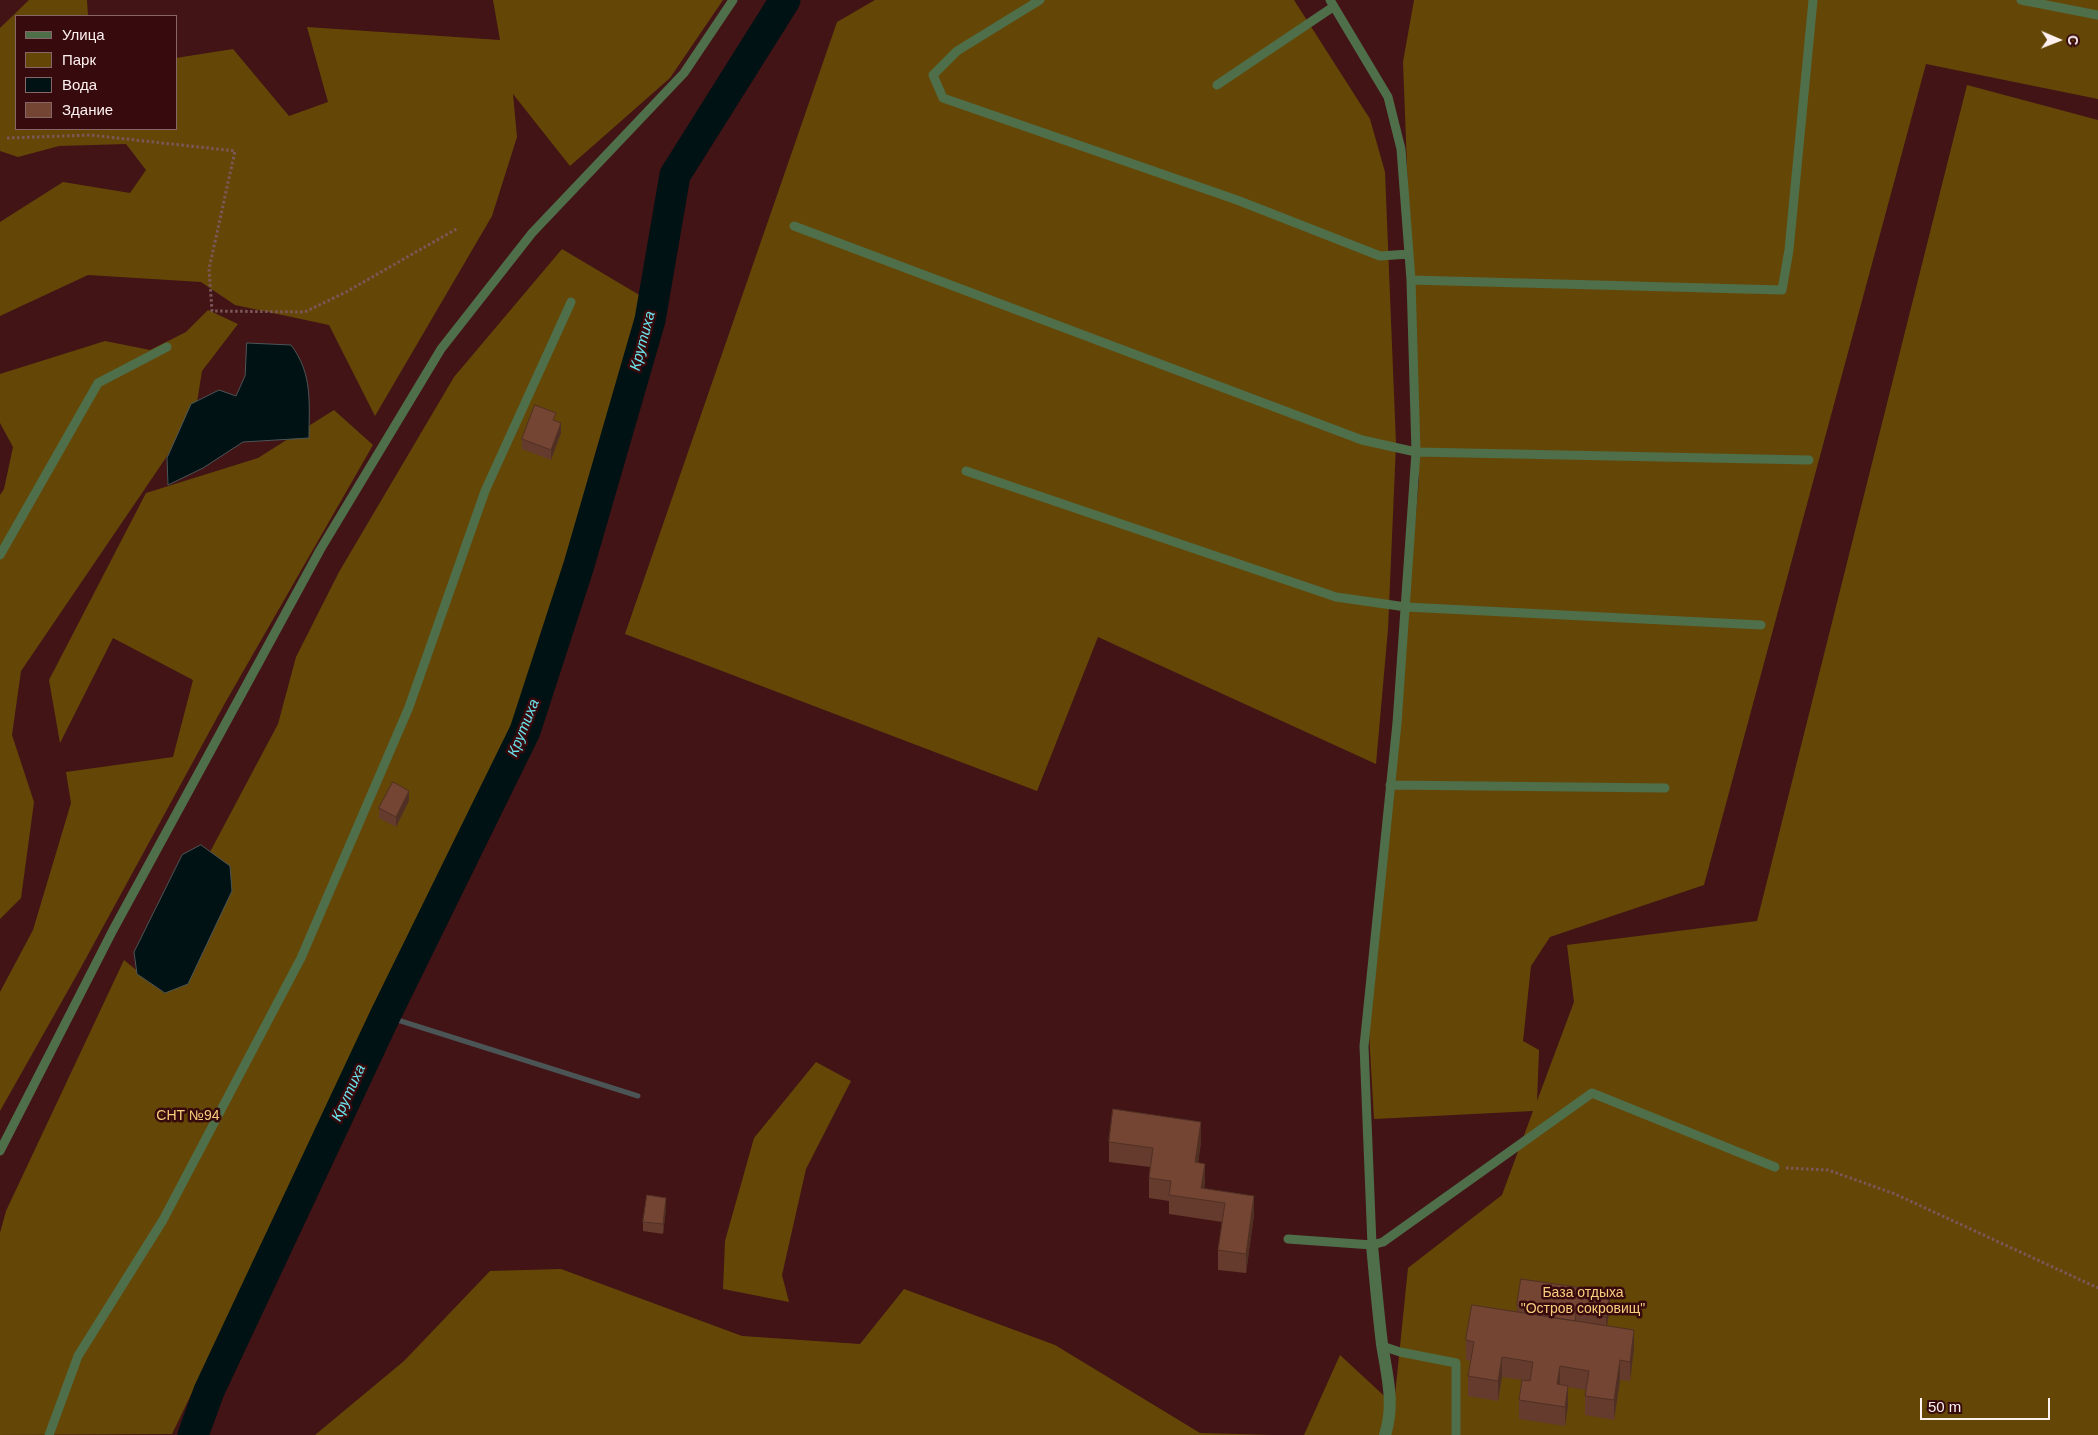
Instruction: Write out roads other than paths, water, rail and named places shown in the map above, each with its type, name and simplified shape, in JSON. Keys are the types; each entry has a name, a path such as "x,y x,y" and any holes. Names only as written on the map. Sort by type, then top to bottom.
{"street":[{"path":"1372,1245 1382,1346 1389,1385 1390,1412 1385,1435"}],"lane":[{"path":"0,1151 113,930 320,550 441,349 532,233 684,73 733,0"},
{"path":"1040,0 957,51 933,74 943,98 1236,200 1380,256 1409,254"},
{"path":"1411,280 1782,290 1790,250 1813,0"},
{"path":"2021,0 2098,15"},
{"path":"1217,84 1331,3 1388,97 1401,149 1411,280 1416,452 1406,607 1364,1046 1372,1245"},
{"path":"794,226 1362,440 1416,452 1810,460"},
{"path":"49,1435 78,1356 163,1220 301,958 409,707 485,491 571,302"},
{"path":"0,555 98,383 167,347"},
{"path":"966,471 1336,598 1406,607 1761,625"},
{"path":"1390,785 1665,788"},
{"path":"1288,1239 1372,1245 1383,1242 1592,1093 1775,1167"},
{"path":"1382,1346 1400,1352 1456,1363 1456,1435"}],"water":[{"path":"247,343 291,345 303,367 306,378 309,401 309,438 243,442 203,468 168,485 167,458 191,404 219,390 236,396 245,376"},
{"path":"201,845 230,866 232,891 188,984 165,993 137,974 134,952 182,855"}],"waterway":[{"name":"Крутиха","path":"193,1435 209,1391 385,1016 525,731 579,565 650,320 675,175 785,0"},
{"path":"385,1016 638,1096"}],"park label":[{"name":"СНТ №94","path":"188,1116"},
{"name":"База отдыха \"Остров сокровищ\"","path":"1583,1302"}]}
